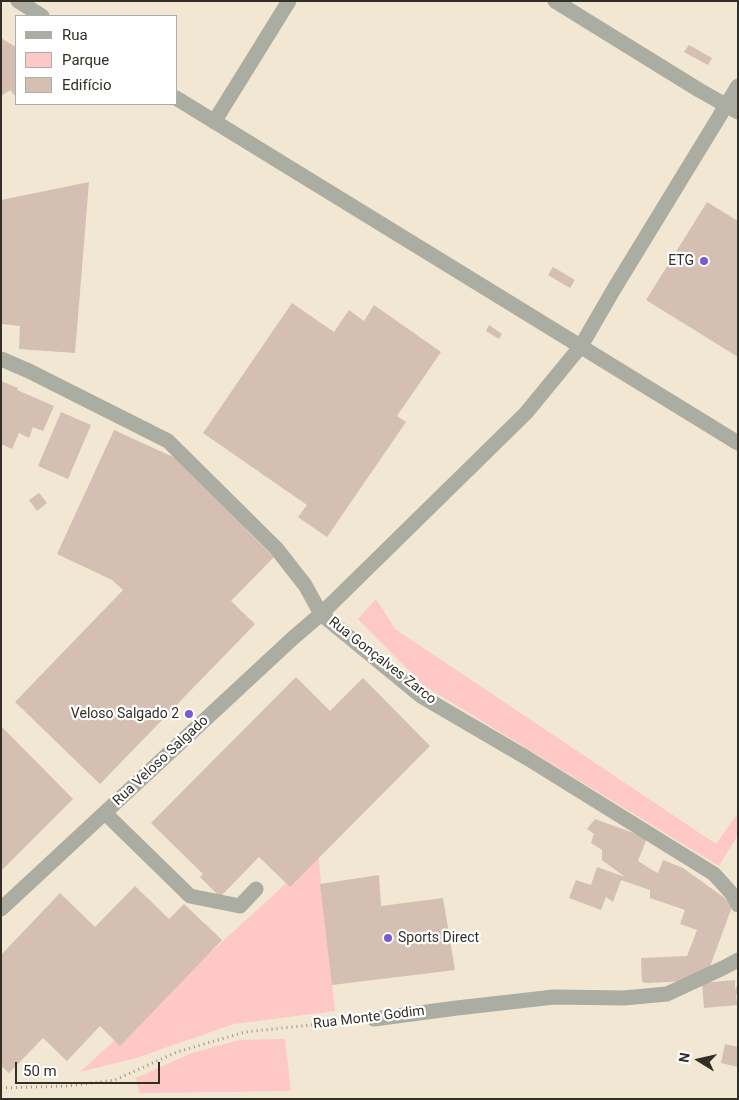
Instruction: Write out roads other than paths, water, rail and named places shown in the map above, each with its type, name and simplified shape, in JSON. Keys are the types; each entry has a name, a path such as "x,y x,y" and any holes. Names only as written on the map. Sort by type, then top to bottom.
{"street":[{"path":"18,1 40,15"},
{"path":"214,122 288,1"},
{"path":"555,1 732,109"},
{"name":"Rua Veloso Salgado","path":"1,909 321,614 526,412 581,346 614,289 732,109 738,86"},
{"path":"178,99 738,443"},
{"name":"Rua Gonçalves Zarco","path":"1,359 30,371 168,441 276,548 305,584 321,614 421,696 527,758 714,874 733,895 738,905"},
{"path":"105,813 190,896 240,906 256,889"},
{"name":"Rua Monte Godim","path":"374,1018 554,997 624,998 667,994 738,960"}],"place":[{"name":"ETG","path":"704,261"},
{"name":"Veloso Salgado 2","path":"189,714"},
{"name":"Sports Direct","path":"388,938"}]}
